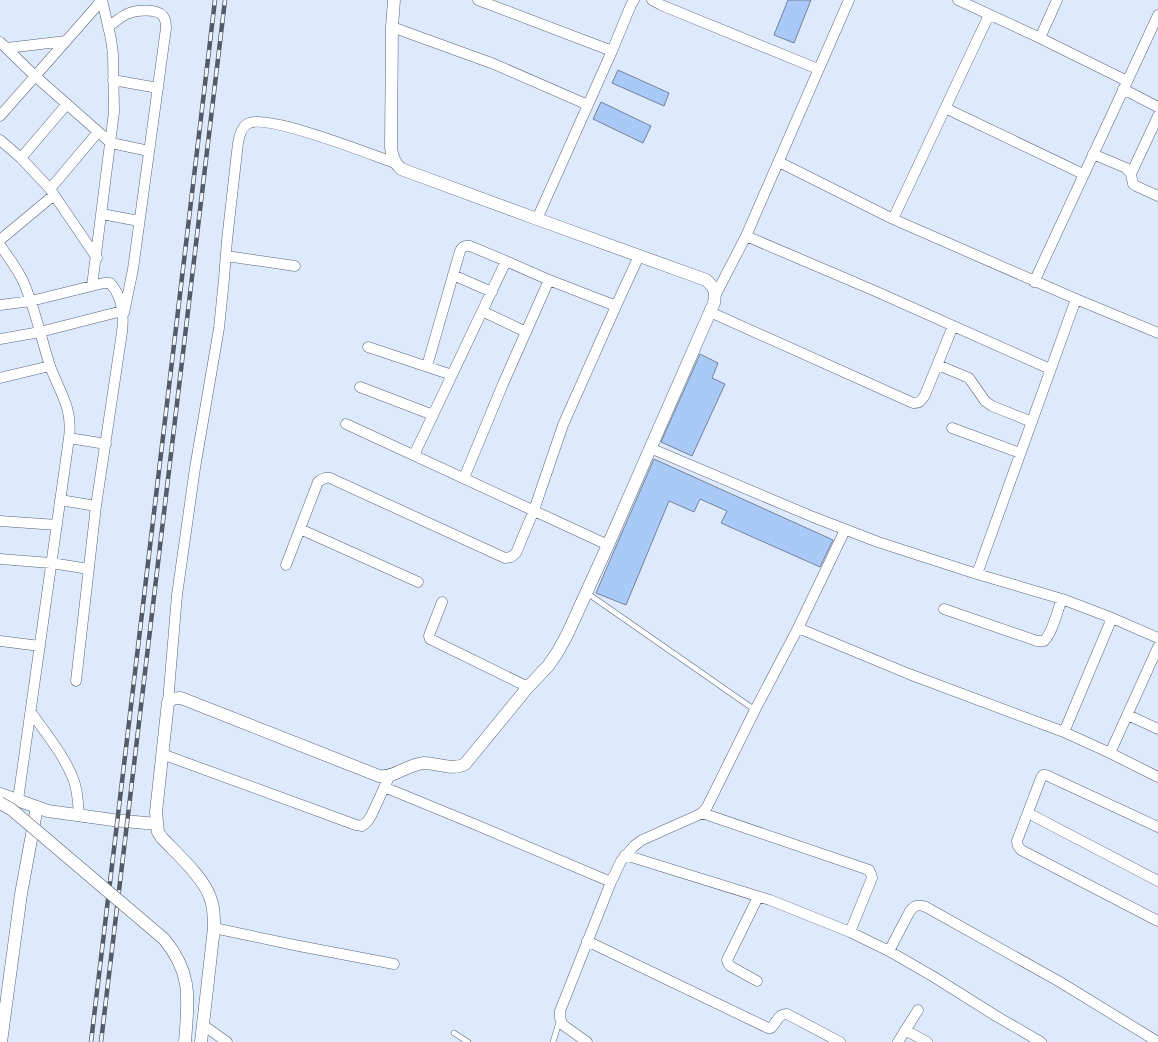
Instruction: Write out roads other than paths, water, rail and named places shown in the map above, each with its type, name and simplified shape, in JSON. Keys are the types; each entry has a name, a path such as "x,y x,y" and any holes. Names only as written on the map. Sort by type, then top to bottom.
{"street":[{"path":"92,286 114,112 113,54 111,39 101,0"},
{"path":"0,116 101,0"},
{"path":"394,0 392,28 391,147 392,156 395,163"},
{"path":"478,0 612,50"},
{"path":"537,219 630,6 634,0"},
{"path":"168,702 171,699 181,698 379,776 390,775 416,764 434,763 455,768 465,764 528,687 548,666 567,635 714,303 716,294 746,236 849,0"},
{"path":"958,0 1040,38 1125,85 1158,107"},
{"path":"1040,38 1057,0"},
{"path":"658,2 818,69"},
{"path":"76,681 96,506 106,444 123,315 133,269 166,28 163,16 158,12 139,10 125,14 108,27"},
{"path":"894,219 989,15"},
{"path":"1034,282 1158,15"},
{"path":"392,28 494,64 588,105"},
{"path":"3,45 66,41"},
{"path":"3,45 35,76 111,143 149,151"},
{"path":"113,80 158,88"},
{"path":"21,158 67,104"},
{"path":"945,108 1083,174"},
{"path":"1131,174 1158,118"},
{"path":"201,1042 214,928 214,912 210,896 204,884 158,832 156,812 168,702 177,594 195,468 219,328 238,143 242,130 246,124 254,121 296,128 395,163 401,168 706,280 713,286 716,294"},
{"path":"0,240 52,192 98,132"},
{"path":"0,140 21,158 52,192 96,258"},
{"path":"1093,154 1126,168 1131,174 1133,184 1158,196"},
{"path":"779,162 894,219 1034,282 1158,333"},
{"path":"102,214 139,221"},
{"path":"746,236 1050,369"},
{"path":"0,245 19,274 31,301 50,366 66,400 70,421 69,438 18,800"},
{"path":"427,366 460,252 462,247 466,245 616,306"},
{"path":"226,256 295,266"},
{"path":"286,565 318,482 326,477 505,558 511,557 516,553 534,510 563,425 639,256"},
{"path":"414,455 506,261"},
{"path":"453,275 492,292"},
{"path":"464,478 503,384 549,280"},
{"path":"0,305 31,301 104,283 110,283 117,293 123,315"},
{"path":"977,574 1076,299"},
{"path":"482,311 526,332"},
{"path":"710,312 912,403 922,401 953,326"},
{"path":"0,339 123,315"},
{"path":"368,347 452,375"},
{"path":"938,365 969,378 985,401 992,406 1032,422"},
{"path":"0,378 50,366"},
{"path":"360,387 433,415"},
{"path":"346,424 608,545"},
{"path":"952,428 1020,453"},
{"path":"69,438 106,444"},
{"path":"650,448 845,530 977,574 1062,599 1112,618 1158,638"},
{"path":"60,500 96,506"},
{"path":"0,521 57,525"},
{"path":"300,529 418,582"},
{"path":"587,1042 563,1025 560,1018 560,1011 611,882 621,861 634,846 642,840 702,813 707,807 798,628 845,530"},
{"path":"0,559 51,563 89,569"},
{"path":"944,609 1037,641 1044,641 1050,631 1062,599"},
{"path":"442,602 430,632 430,639 528,687"},
{"path":"1064,732 1112,618"},
{"path":"798,628 909,674 1064,732 1158,777"},
{"path":"0,640 40,646"},
{"path":"1110,753 1158,647"},
{"path":"30,712 58,751 71,773 76,788 79,816"},
{"path":"1128,714 1158,729"},
{"path":"162,754 362,826 371,816 390,775"},
{"path":"1158,827 1046,775 1043,775 1017,841 1020,850 1158,921"},
{"path":"384,787 611,882"},
{"path":"0,794 48,811 79,816 157,824"},
{"path":"0,803 11,809 164,939 172,949 182,967 187,988 188,1005 185,1042"},
{"path":"1,1042 21,894 37,807"},
{"path":"702,813 869,870 872,878 850,932"},
{"path":"1028,813 1158,881"},
{"path":"625,855 777,903 850,932 889,951 1041,1042"},
{"path":"757,981 730,966 727,960 758,897"},
{"path":"889,951 914,906 919,905 926,907 1060,982 1158,1042"},
{"path":"214,928 394,964"},
{"path":"588,941 768,1028 771,1028 782,1014 787,1014 840,1042"},
{"path":"898,1042 918,1010"},
{"path":"203,1025 227,1042"},
{"path":"905,1030 926,1042"}],"lane":[{"path":"586,593 755,710"},
{"path":"553,1042 560,1018"},
{"path":"454,1033 468,1042"}],"railway":[{"path":"91,1042 215,0"},
{"path":"101,1042 225,0"}]}
